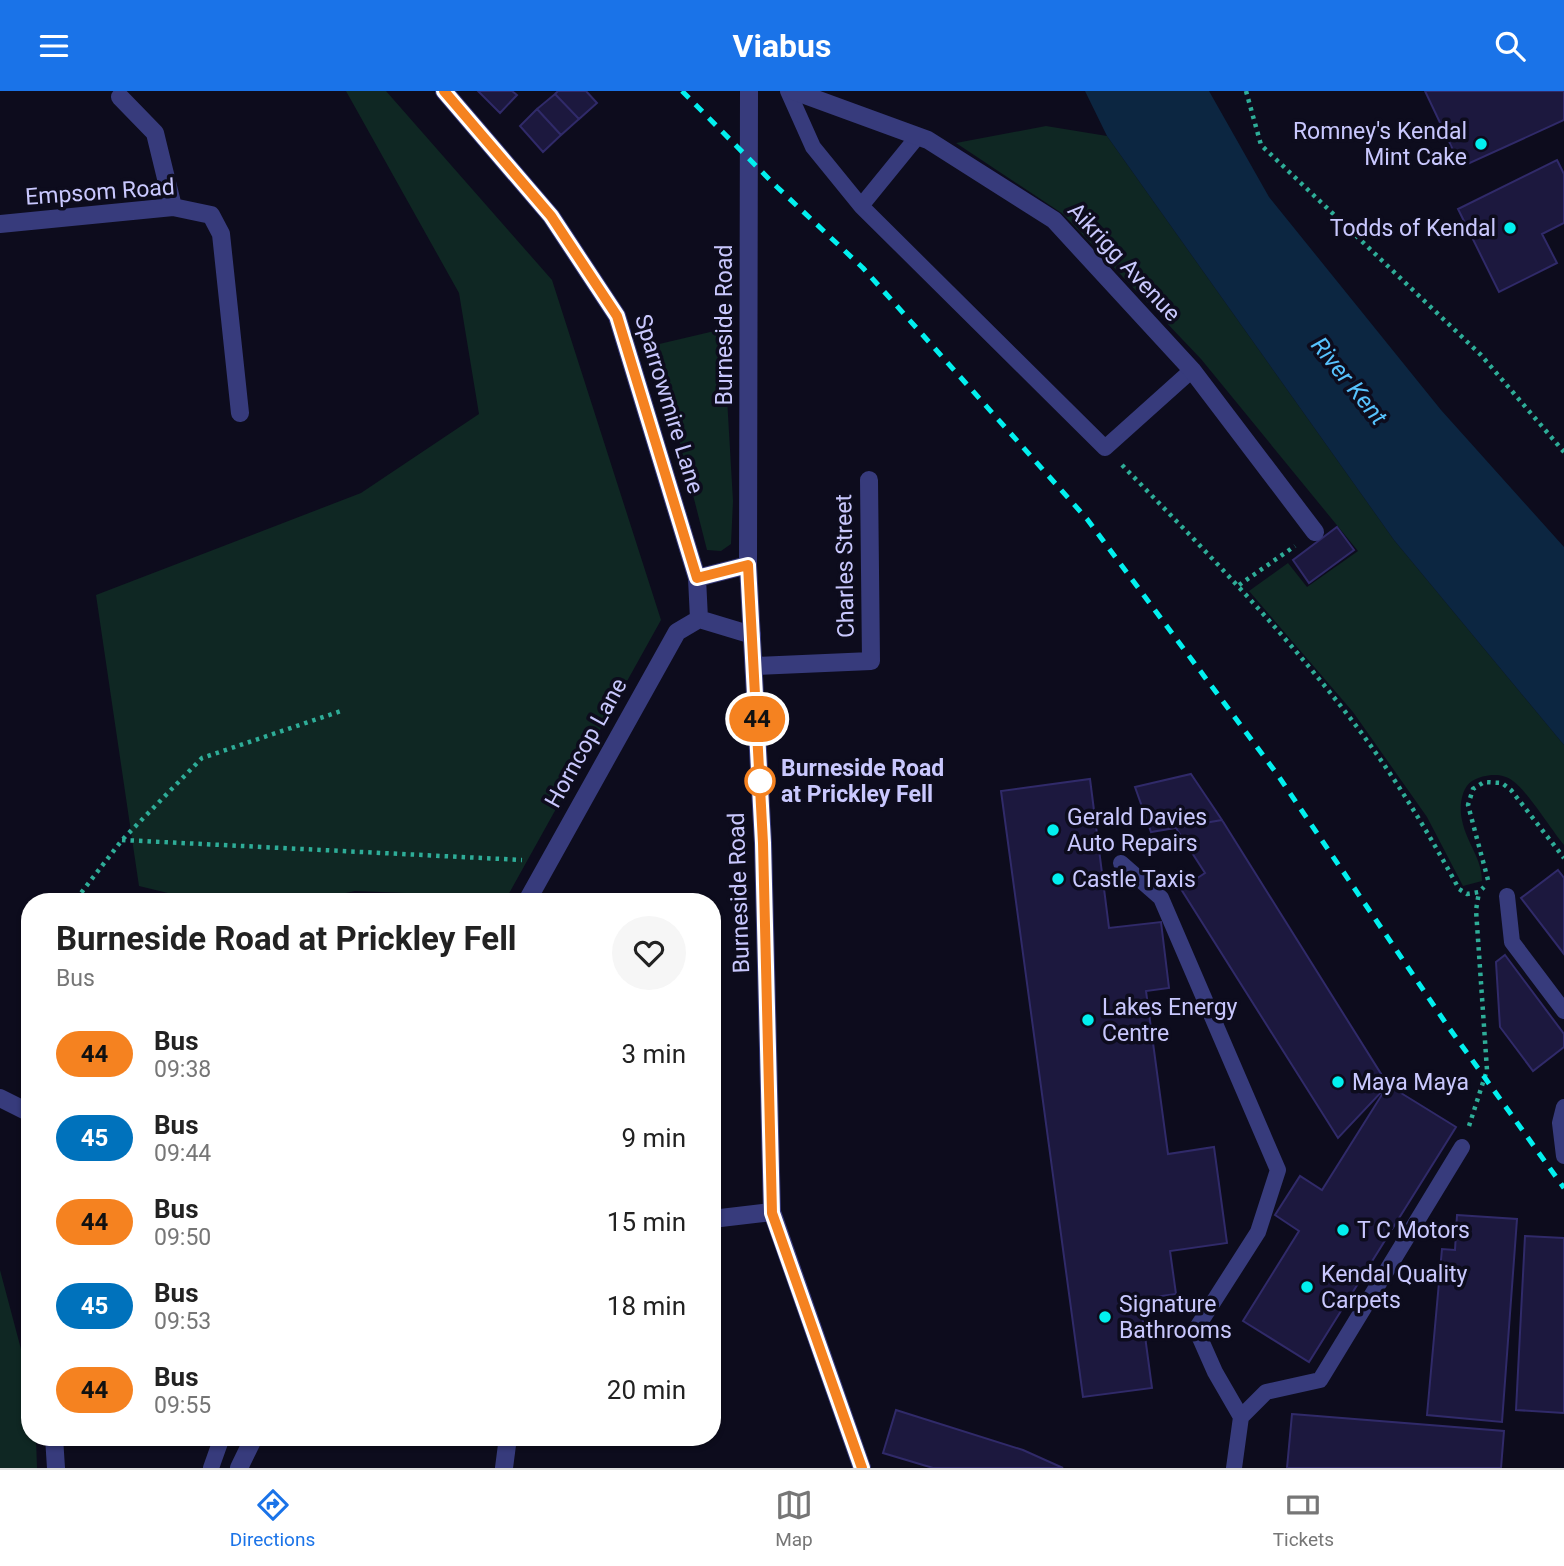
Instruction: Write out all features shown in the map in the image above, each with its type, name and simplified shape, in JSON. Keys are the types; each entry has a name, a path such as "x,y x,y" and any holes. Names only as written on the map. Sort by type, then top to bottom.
{"street":[{"name":"Sparrowmire Lane","path":"444,91 551,216 617,316 697,578 699,619"},
{"name":"Burneside Road","path":"749,91 748,565 763,843 772,1213 862,1468"},
{"name":"Aikrigg Avenue","path":"794,91 928,140 1054,221 1192,370 1315,532"},
{"path":"120,97 155,133 173,207"},
{"name":"Empsom Road","path":"0,224 173,207 211,215 221,234 240,413"},
{"name":"Charles Street","path":"754,666 871,661 869,480"},
{"path":"697,578 748,565"},
{"path":"699,619 752,635"},
{"name":"Horncop Lane","path":"531,893 677,632 699,619"},
{"path":"0,1098 21,1108"},
{"path":"721,1218 772,1213"},
{"path":"55,1446 56,1468"},
{"path":"239,1468 250,1446"},
{"path":"504,1468 507,1446"}],"lane":[{"path":"788,91 813,147 861,206 1105,448 1192,370"},
{"path":"861,206 918,136"},
{"path":"1121,863 1161,898 1278,1170 1258,1232 1196,1329 1215,1372 1241,1417"},
{"path":"1507,896 1512,942 1564,1011"},
{"path":"1564,1107 1560,1123 1564,1156"},
{"path":"1234,1468 1241,1417 1266,1392 1320,1380 1462,1147"},
{"path":"211,1468 219,1446"}],"path":[{"path":"1246,91 1261,145 1481,355 1564,452"},
{"path":"1105,448 1239,585 1347,714 1421,820 1459,888 1467,894 1479,892"},
{"path":"1239,585 1315,532"},
{"path":"81,893 122,840 202,758 341,711"},
{"path":"1462,1147 1487,1070 1476,910 1479,892 1488,883 1468,805 1473,789 1484,782 1502,783 1511,790 1564,858"},
{"path":"122,840 548,861"}],"green space":[{"path":"346,91 386,91 552,280 661,620 509,893 168,893 139,886 96,595 361,493 479,414 459,293"},
{"path":"1046,126 1107,136 1394,540 1564,745 1564,845 1519,786 1509,778 1498,775 1472,781 1465,788 1461,815 1482,881 1463,886 1427,817 1353,712 1249,591 1288,563 1307,587 1358,551 1201,359 1063,214 956,143"},
{"path":"723,329 733,501 731,544 721,551 707,550 655,345"},
{"path":"0,1270 21,1349 21,1446 36,1446 37,1468 0,1468"}],"water":[{"name":"River Kent","path":"1085,91 1209,91 1269,197 1441,410 1564,547 1564,745 1394,540 1107,136"}],"building":[{"path":"478,91 512,91 517,95 500,113"},
{"path":"558,91 586,91 597,103 579,119 555,94"},
{"name":"Romney's Kendal Mint Cake","path":"1425,91 1564,91 1564,120 1461,167"},
{"path":"555,94 579,119 561,135 537,109"},
{"path":"537,109 561,135 543,152 520,126"},
{"name":"Todds of Kendal","path":"1557,160 1564,174 1564,223 1542,234 1557,263 1499,292 1458,209"},
{"path":"1337,527 1354,550 1309,583 1293,560"},
{"path":"1191,774 1222,820 1151,832 1135,787"},
{"path":"1090,779 1109,928 1161,922 1169,988 1146,991 1168,1154 1214,1147 1227,1243 1170,1251 1176,1294 1140,1299 1152,1388 1083,1397 1001,791"},
{"path":"1222,820 1388,1085 1338,1138 1181,889 1205,873 1176,828"},
{"path":"1558,870 1564,878 1564,954 1521,898"},
{"path":"1505,955 1564,1034 1564,1047 1533,1071 1500,1027 1496,962"},
{"path":"1388,1085 1456,1127 1309,1362 1243,1321 1299,1231 1275,1215 1300,1176 1322,1190"},
{"path":"1457,1215 1517,1219 1502,1422 1427,1415 1442,1249 1455,1250"},
{"path":"1525,1236 1564,1238 1564,1413 1516,1410"},
{"path":"896,1410 1023,1450 1063,1468 933,1468 883,1453"},
{"path":"1292,1414 1504,1431 1501,1468 1287,1468"}],"railway":[{"path":"682,91 777,187 863,268 1087,519 1277,774 1447,1025 1564,1188"}],"bus line":[{"name":"44","path":"444,91 551,216 617,316 697,578 748,565 763,843 772,1213 862,1468"}],"place":[{"name":"Romney's Kendal Mint Cake","path":"1481,144"},
{"name":"Todds of Kendal","path":"1510,228"},
{"name":"Burneside Road at Prickley Fell","path":"760,781"},
{"name":"Gerald Davies Auto Repairs","path":"1053,830"},
{"name":"Castle Taxis","path":"1058,879"},
{"name":"Lakes Energy Centre","path":"1088,1020"},
{"name":"Maya Maya","path":"1338,1082"},
{"name":"T C Motors","path":"1343,1230"},
{"name":"Kendal Quality Carpets","path":"1307,1287"},
{"name":"Signature Bathrooms","path":"1105,1317"}]}
